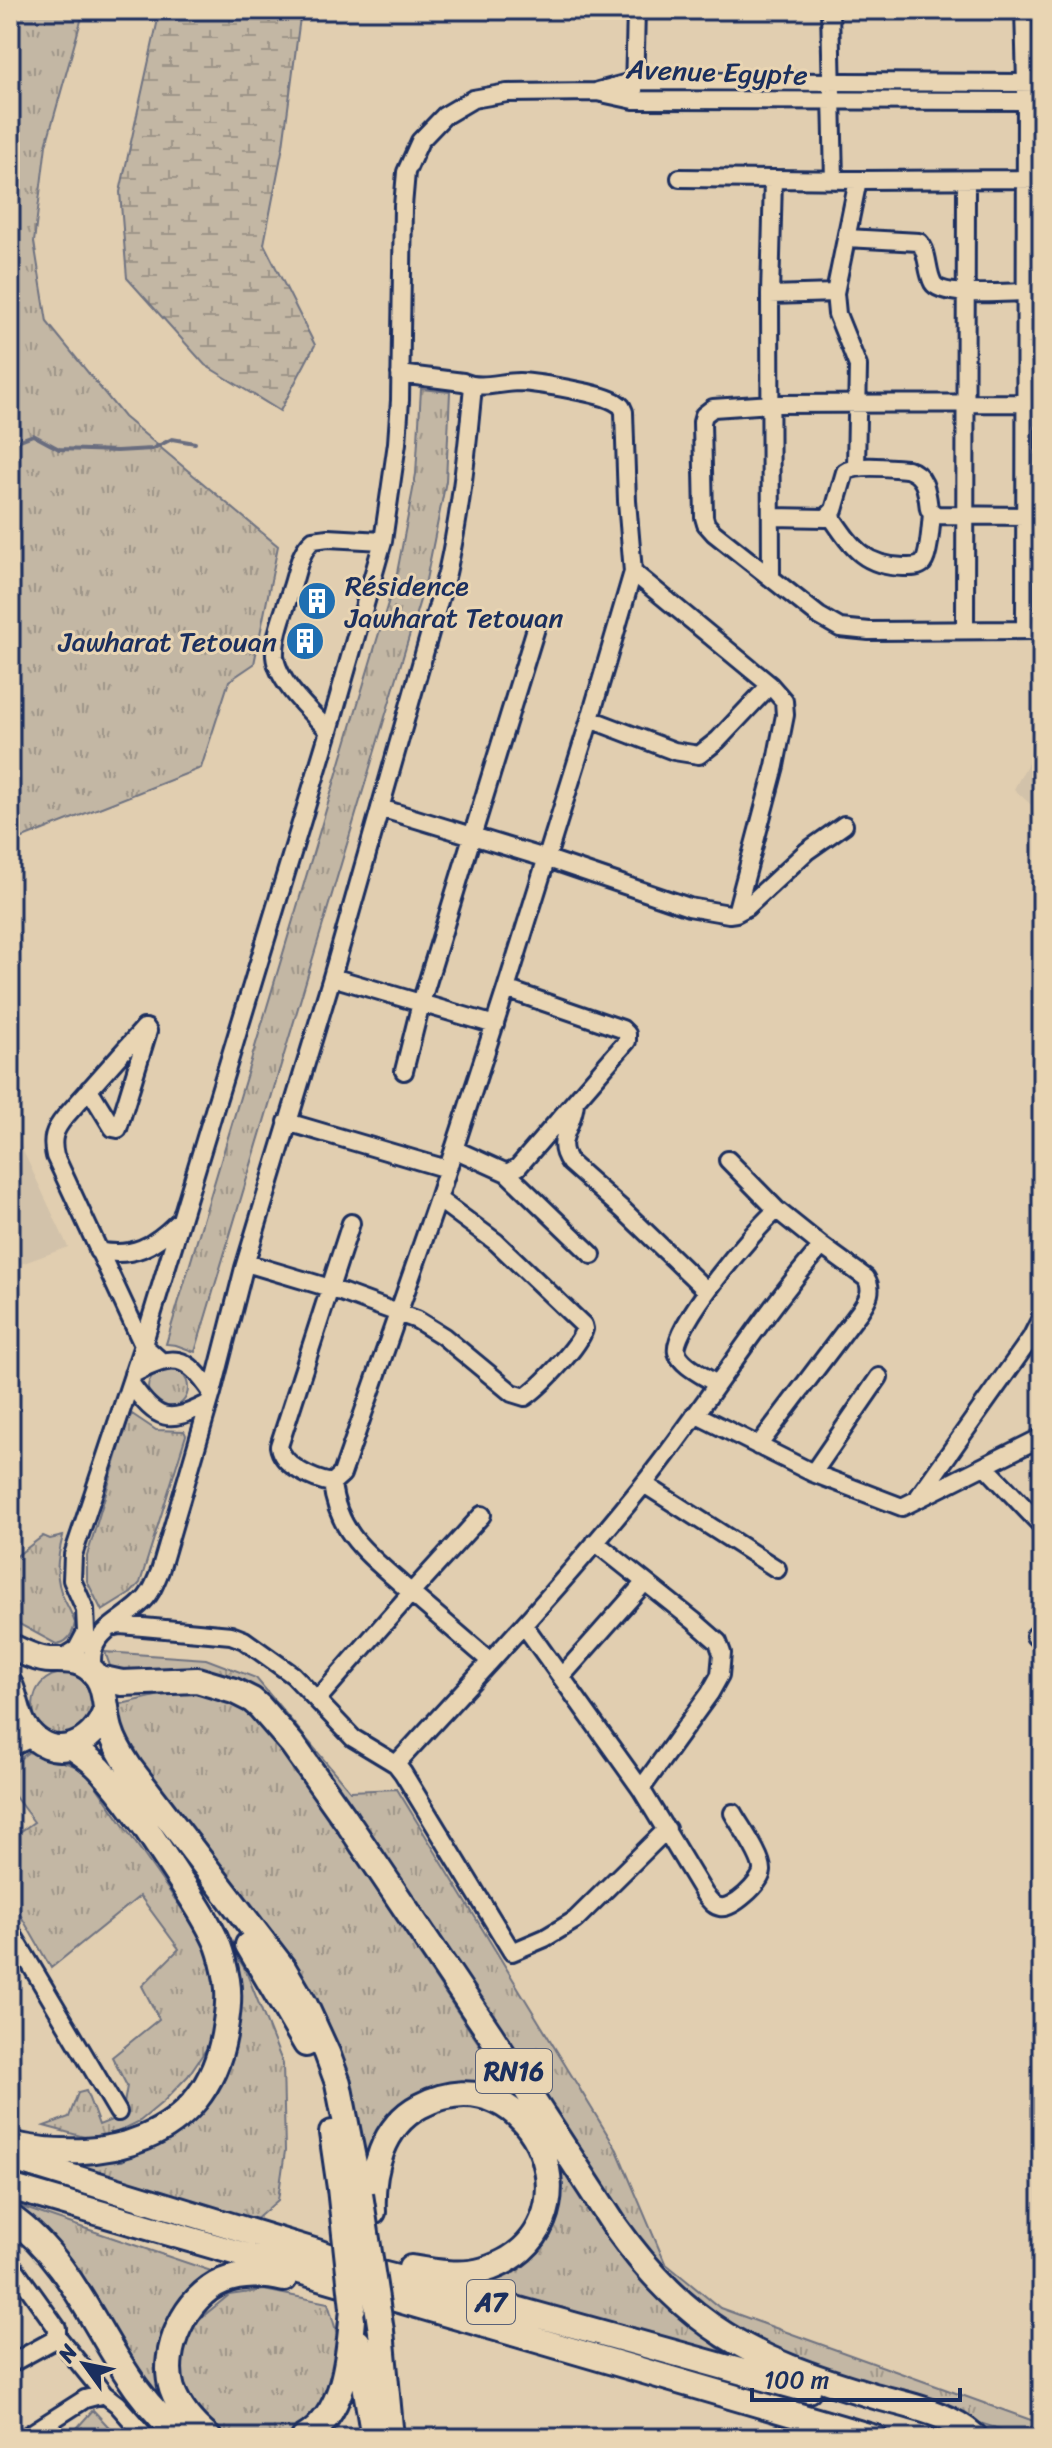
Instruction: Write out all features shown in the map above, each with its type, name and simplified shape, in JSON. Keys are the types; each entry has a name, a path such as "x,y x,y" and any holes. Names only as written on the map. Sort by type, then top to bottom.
{"highway":[{"name":"RN16","path":"10,1646 55,1660 79,1662 97,1676 122,1683 171,1680 209,1682 241,1694 260,1707 293,1745 337,1807 615,2226 675,2298 718,2333 770,2361 955,2421 977,2437"},
{"path":"21,1725 18,1699 22,1684 31,1672 55,1660"},
{"path":"97,1676 105,1692 112,1735 130,1768 283,1968 305,2005 338,2083 350,2191 353,2308 348,2365 328,2416 304,2438"},
{"path":"10,1685 21,1725 46,1745 71,1746 84,1742 102,1722 106,1709"},
{"path":"71,1746 114,1778 141,1807 245,1940 293,2018 315,2063 368,2254 381,2331 391,2438"},
{"path":"10,2144 80,2153 115,2149 152,2135 186,2110 210,2079 221,2054 228,1984 219,1947 195,1902 159,1847 101,1770"},
{"path":"317,2252 454,2273 481,2271 511,2257 535,2234 544,2218 548,2196 545,2155 526,2124 504,2106 474,2094 436,2099 410,2111 396,2125 381,2151 373,2185 368,2254"},
{"name":"A7","path":"10,2158 317,2252 365,2270 977,2437"},
{"name":"A7","path":"10,2187 869,2436"},
{"path":"10,2217 58,2264 138,2392 171,2428 185,2438"},
{"path":"209,2438 188,2418 172,2388 169,2359 178,2326 195,2301 223,2281 252,2276 276,2277 692,2397 869,2436"},
{"path":"353,2308 374,2438"}],"street":[{"path":"634,100 636,10"},
{"path":"830,10 834,180"},
{"path":"1024,10 1034,83 1034,179 1026,292 1034,336 1025,403 1025,516 1034,630 869,631 840,628 819,616 706,524 702,499 701,432 704,415 713,408 772,404 1025,403"},
{"name":"Avenue Egypte","path":"597,92 635,81 1034,83"},
{"path":"55,1660 77,1649 86,1632 85,1609 72,1580 73,1555 182,1219 383,541 397,443 406,172 420,141 444,116 473,99 507,93 597,92"},
{"name":"Avenue Egypte","path":"597,92 634,100 1033,102"},
{"path":"680,178 1034,179"},
{"path":"771,577 770,295 773,179"},
{"path":"856,467 858,366 837,314 835,293 858,180"},
{"path":"965,629 966,180"},
{"path":"847,238 919,242 925,249 931,277 937,288 944,291 1026,292"},
{"path":"770,295 835,293"},
{"path":"332,1483 342,1474 438,1199 548,859 633,572 627,501 626,428 621,405 609,399 521,382 473,386 400,374"},
{"path":"97,1676 92,1656 95,1646 107,1628 141,1603 160,1571 211,1398 246,1263 332,977 447,573 465,481 473,386"},
{"path":"772,517 826,518 837,503 842,477 847,469 907,469 915,472 925,485 932,513 925,559 918,566 908,567 868,560 830,515"},
{"path":"932,513 1025,516"},
{"path":"329,731 295,694 276,662 276,645 282,621 302,553 313,540 383,541"},
{"path":"633,572 781,695 785,715 775,766 736,913"},
{"path":"404,1071 421,1003 536,628"},
{"path":"590,719 674,751 699,755 718,740 770,685"},
{"path":"380,808 548,859 689,907 736,913 747,907 807,851 844,825"},
{"path":"332,977 495,1025"},
{"path":"506,989 598,1019 627,1034 625,1045 518,1167 507,1173"},
{"path":"89,1089 113,1128 118,1129 147,1028 144,1028 89,1089 58,1126 52,1145 143,1345 161,1361"},
{"path":"575,1101 572,1120 562,1144 563,1154 707,1291"},
{"path":"287,1122 447,1169"},
{"path":"454,1149 507,1173 592,1255"},
{"path":"728,1160 777,1210 866,1278 871,1291 860,1311 758,1446"},
{"path":"246,1263 330,1288 427,1325 521,1397 532,1392 550,1374 583,1336 584,1329 496,1242 438,1199"},
{"path":"716,1384 682,1360 676,1346 677,1339 707,1291 777,1210"},
{"path":"98,1251 117,1255 133,1252 162,1238 182,1219"},
{"path":"332,1483 314,1478 287,1462 279,1452 279,1446 351,1223"},
{"path":"396,1764 524,1625 644,1484 822,1246"},
{"path":"918,1499 1031,1338 1042,1316"},
{"path":"132,1379 161,1361 176,1360 190,1365 211,1398"},
{"path":"813,1473 879,1377"},
{"path":"132,1379 148,1406 169,1417 183,1416 211,1398"},
{"path":"695,1414 813,1473 902,1507 1042,1437"},
{"path":"985,1466 1042,1526"},
{"path":"332,1483 338,1515 353,1539 490,1661"},
{"path":"644,1484 777,1569"},
{"path":"317,1700 482,1515"},
{"path":"595,1542 718,1642 722,1653 720,1675 710,1693 641,1789"},
{"path":"561,1677 645,1582"},
{"path":"141,1603 140,1614 153,1628"},
{"path":"107,1628 121,1625 231,1635 277,1662 362,1746 396,1764 512,1952 545,1938 575,1920 667,1829"},
{"path":"524,1625 641,1789 705,1895 714,1905 722,1908 731,1906 742,1897 759,1879 762,1871 733,1813"},
{"path":"10,1748 21,1725"},
{"path":"10,1930 118,2112"},
{"path":"10,2262 51,2317 57,2328 57,2336 104,2394 147,2438"},
{"path":"10,2364 57,2336"},
{"path":"24,2438 85,2399 104,2394"}],"shaded area":[{"path":"1042,737 1042,815 1014,789"},
{"path":"10,1123 68,1247 10,1268"}],"green space":[{"path":"10,10 84,10 46,145 34,242 47,322 124,417 278,546 254,664 229,681 201,768 10,843"},
{"path":"160,10 301,10 283,146 264,244 315,345 280,411 205,365 127,278 120,192"},
{"path":"421,389 450,392 446,481 426,580 195,1352 166,1344 397,573 416,474"},
{"path":"168,1368 182,1374 188,1388 182,1402 168,1408 154,1402 148,1388 154,1374"},
{"path":"132,1414 156,1430 184,1431 186,1435 140,1583 131,1593 102,1611 87,1581 87,1556"},
{"path":"43,1536 50,1539 63,1536 58,1576 75,1623 69,1637 56,1644 10,1619 10,1561"},
{"path":"105,1652 206,1659 256,1678 350,1791 397,1789 617,2150 665,2263 720,2308 1042,2424 1042,2438 1028,2438 789,2363 748,2340 679,2289 611,2212 255,1701 113,1674"},
{"path":"71,1673 90,1686 98,1707 76,1737 53,1736 43,1731 34,1717 36,1692 46,1679 55,1674"},
{"path":"178,1691 228,1699 254,1716 286,1754 586,2205 667,2305 736,2363 646,2332 476,2284 510,2272 544,2243 556,2208 537,2134 463,2098 413,2111 368,2178 303,1978 119,1732 121,1704"},
{"path":"30,1751 84,1769 200,1935 216,1975 213,2039 188,2076 140,2121 99,2141 44,2126 69,2117 78,2093 86,2091 99,2125 122,2116 127,2086 112,2057 159,2019 142,1986 179,1949 140,1896 51,1968 10,1897 10,1839 34,1822 10,1790 10,1766"},
{"path":"221,1933 245,1969 283,2064 285,2151 278,2200 252,2223 63,2163 121,2161 191,2121 221,2084 237,2034 238,1985"},
{"path":"10,2203 220,2274 190,2293 161,2340 159,2387 170,2419 10,2211"},
{"path":"264,2290 328,2303 341,2348 330,2390 316,2421 296,2438 230,2438 199,2418 184,2392 179,2359 196,2322 229,2295"},
{"path":"93,2410 119,2438 68,2438"}],"waterway":[{"path":"10,444 33,435 59,449 152,449 172,439 195,443"}],"place":[{"name":"Résidence Jawharat Tetouan","path":"317,601"},
{"name":"Jawharat Tetouan","path":"305,641"}]}
